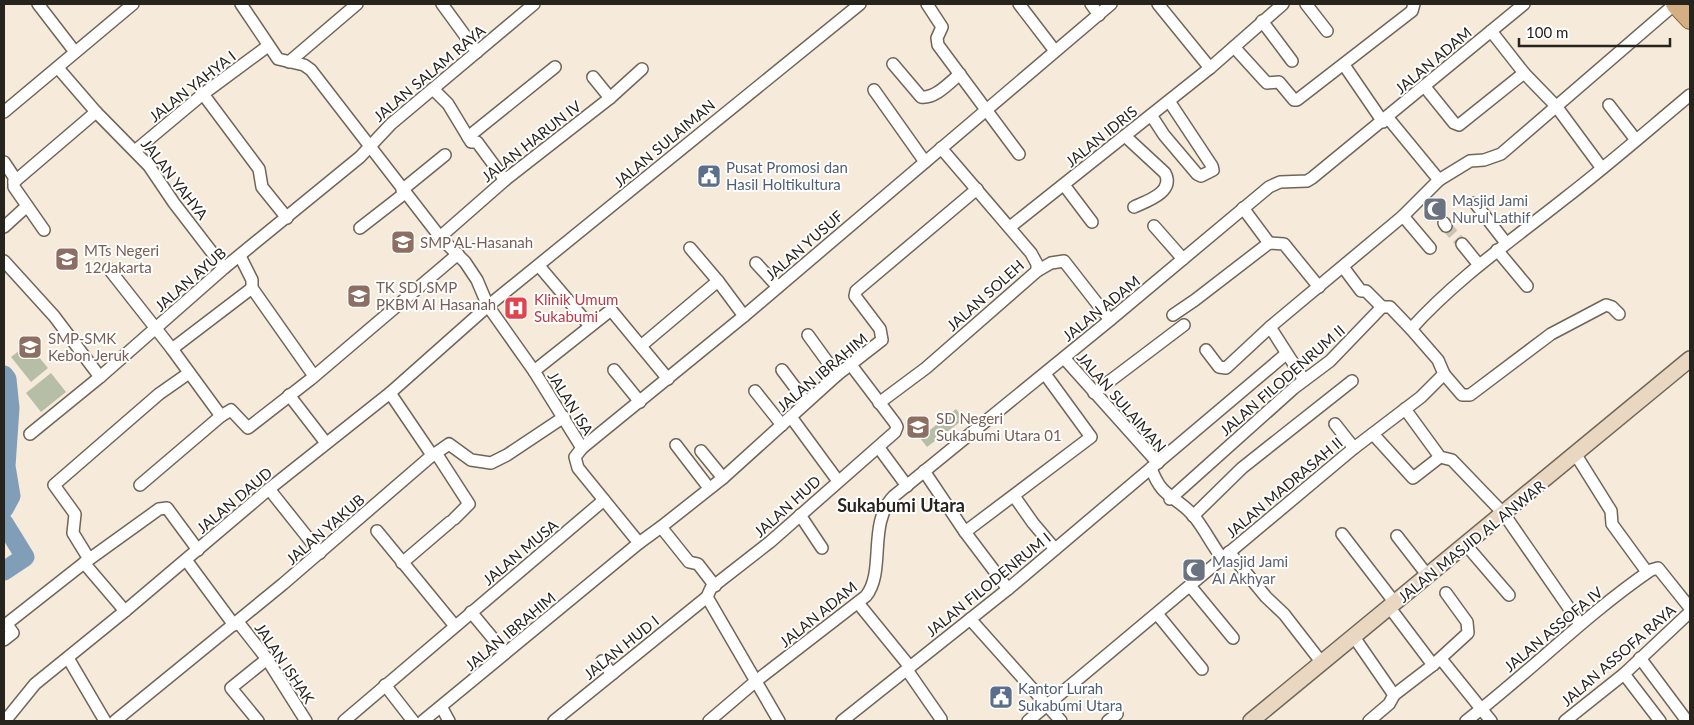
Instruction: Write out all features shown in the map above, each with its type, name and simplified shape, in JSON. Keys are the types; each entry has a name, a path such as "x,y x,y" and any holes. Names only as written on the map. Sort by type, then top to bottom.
{"main road":[{"path":"1675,4 1690,20"}],"street":[{"path":"4,112 133,4"},
{"name":"JALAN ISA","path":"241,4 278,59 304,65 311,70 404,192 440,237 458,254 476,280 488,306 534,371 582,448 575,457 575,462 639,543"},
{"path":"289,62 357,4"},
{"path":"442,4 476,52"},
{"name":"JALAN SALAM RAYA","path":"370,148 390,124 534,4"},
{"name":"JALAN SULAIMAN","path":"488,306 860,4"},
{"path":"926,4 942,27 937,38 938,45 1019,154"},
{"path":"1019,4 1055,52"},
{"path":"1091,4 1099,15"},
{"name":"JALAN YUSUF","path":"582,448 744,316 1111,4"},
{"path":"1158,4 1214,65"},
{"name":"JALAN IDRIS","path":"1010,227 1214,65 1283,4"},
{"path":"1306,4 1327,31"},
{"path":"1234,47 1267,83 1279,82 1294,100 1344,65 1412,11 1414,4"},
{"name":"JALAN ADAM","path":"709,721 756,681 858,603 873,586 884,511 888,503 924,471 1045,374 1269,187 1280,182 1307,181 1312,178 1386,120 1524,4"},
{"path":"1206,350 1219,367 1226,368 1270,327 1403,216 1439,180 1470,161 1484,160 1501,154 1675,4"},
{"path":"42,5 75,52"},
{"path":"1262,21 1292,61"},
{"path":"1491,31 1524,73 1556,106 1601,167"},
{"name":"JALAN YAHYA I","path":"136,150 203,94 268,46"},
{"path":"893,64 921,97 926,98 932,96 960,74"},
{"path":"1344,65 1386,120 1439,180"},
{"path":"468,137 555,67"},
{"name":"JALAN YAHYA","path":"58,68 96,112 136,150 224,268"},
{"name":"JALAN HARUN IV","path":"440,237 504,180 610,98 642,69"},
{"path":"1425,87 1454,123 1459,125 1524,73"},
{"path":"593,77 610,98"},
{"path":"433,89 448,104 471,142 477,142 504,180"},
{"path":"874,90 925,162"},
{"path":"203,94 259,170 262,187 287,218"},
{"path":"1410,329 1439,298 1501,247 1565,199 1601,167 1690,96"},
{"path":"1151,115 1164,135 1200,176 1213,170 1169,101"},
{"path":"1609,105 1636,140"},
{"path":"14,182 96,112"},
{"path":"1125,136 1168,178 1163,191 1134,207"},
{"name":"JALAN AYUB","path":"30,434 100,377 224,268 370,148"},
{"name":"JALAN SOLEH","path":"880,403 926,368 1036,271 1034,258 1010,227 941,148"},
{"path":"1186,160 1202,150"},
{"path":"360,228 404,192 444,155"},
{"path":"4,162 14,177 14,187 44,230"},
{"path":"1064,184 1092,222"},
{"name":"JALAN IBRAHIM","path":"661,527 723,478 837,375 875,349 884,339 880,329 856,296 856,291 977,189"},
{"path":"1475,203 1527,286"},
{"path":"4,227 27,206"},
{"path":"1243,208 1269,243"},
{"path":"1403,216 1430,248"},
{"path":"1154,226 1184,259"},
{"path":"1172,315 1196,300 1269,243 1284,244 1319,287"},
{"path":"1462,244 1479,265"},
{"path":"690,248 744,316"},
{"path":"140,485 221,416 231,410 249,428 314,376 458,254"},
{"path":"240,256 252,280 252,288 314,376"},
{"path":"4,261 54,316 100,377"},
{"path":"1036,271 1051,263 1064,262 1110,320"},
{"path":"756,263 778,287"},
{"path":"539,266 590,326"},
{"path":"1343,267 1361,291 1366,291 1382,307 1390,307 1438,360 1444,374 1462,395 1470,395 1551,334 1606,305 1612,306 1618,314"},
{"path":"109,269 156,328 221,416"},
{"path":"642,345 718,281"},
{"path":"172,349 252,288"},
{"name":"JALAN DAUD","path":"5,721 32,687 125,612 269,489 390,393 488,306"},
{"name":"JALAN FILODENRUM II","path":"1170,498 1304,380 1330,361 1382,307"},
{"path":"534,371 611,310 642,345 668,379"},
{"path":"1094,393 1184,325"},
{"path":"1270,327 1304,380"},
{"path":"808,335 837,375"},
{"name":"JALAN FILODENRUM I","path":"842,721 1008,589 1286,354"},
{"name":"JALAN SULAIMAN","path":"1064,358 1155,466 1161,488 1170,498 1193,516 1226,555 1284,614 1322,662"},
{"name":"JALAN MASJID AL ANWAR","path":"1251,721 1393,606 1690,359"},
{"path":"851,365 880,403"},
{"path":"614,370 640,402"},
{"path":"782,370 806,402"},
{"path":"125,612 86,561 73,533 74,514 54,485 159,394 189,373"},
{"path":"965,532 1091,437 1045,374"},
{"name":"JALAN MADRASAH II","path":"1028,721 1158,615 1226,555 1354,448 1421,398 1444,374"},
{"path":"1193,516 1242,468 1352,381"},
{"path":"755,391 782,425"},
{"path":"390,393 469,504 452,521 402,563"},
{"path":"289,395 326,443"},
{"name":"JALAN HUD","path":"715,586 879,448 897,428 880,403"},
{"path":"1405,409 1440,457 1452,460 1504,514 1529,549 1540,569 1580,624"},
{"path":"791,416 838,481"},
{"name":"JALAN YAKUB","path":"116,721 236,624 434,454 451,444 470,460 490,463 507,455 564,417"},
{"path":"1335,424 1354,448"},
{"path":"1373,434 1413,478 1440,457"},
{"path":"676,445 709,488"},
{"path":"879,448 907,486"},
{"path":"701,451 723,478"},
{"path":"1576,455 1611,511 1612,524 1652,570 1690,608"},
{"path":"924,471 965,532 1008,589"},
{"path":"269,489 320,552"},
{"path":"1014,496 1055,549"},
{"name":"JALAN MUSA","path":"344,721 604,500"},
{"path":"4,640 13,633 8,626 9,622 86,561 163,507 167,508 198,550"},
{"path":"800,515 822,548"},
{"path":"639,543 661,527 689,562 700,565 715,586 707,597 779,721"},
{"path":"377,531 455,626"},
{"path":"1342,534 1393,606 1437,662 1491,721"},
{"path":"1397,536 1428,576"},
{"name":"JALAN IBRAHIM","path":"423,721 442,708 505,653 639,543"},
{"path":"1466,545 1510,595"},
{"name":"JALAN ISHAK","path":"186,560 236,624 267,659 306,721"},
{"name":"JALAN ASSOFA IV","path":"1466,721 1580,624 1652,570"},
{"path":"1191,587 1233,638"},
{"path":"1369,721 1389,704 1394,695 1437,662 1467,635 1469,629 1467,622 1446,593"},
{"name":"JALAN HUD I","path":"554,721 707,597"},
{"path":"858,603 909,668 941,719"},
{"path":"471,612 505,653"},
{"name":"JALAN ASSOFA RAYA","path":"1565,721 1624,674 1690,612"},
{"path":"1158,615 1202,670"},
{"path":"970,619 1046,706 1062,721"},
{"path":"1354,637 1394,695"},
{"path":"68,658 105,721"},
{"path":"1640,658 1687,721"},
{"path":"258,721 231,688 267,659"},
{"path":"602,661 612,674"},
{"path":"1624,674 1660,721"},
{"path":"385,685 413,721"},
{"path":"442,708 449,721"}],"green space":[{"path":"28,344 48,368 31,382 11,357"},
{"path":"51,373 66,392 41,412 26,393"},
{"path":"956,409 964,419 927,447 920,438"}],"waterway":[{"path":"4,375 7,379 10,408 6,466 11,496 4,509"},
{"path":"4,523 25,557 4,571"}],"tunnel":[{"path":"1446,226 1462,244"}],"place":[{"name":"Pusat Promosi dan Hasil Holtikultura","path":"709,176"},
{"name":"Masjid Jami Nurul Lathif","path":"1435,209"},
{"name":"SMP AL-Hasanah","path":"403,242"},
{"name":"MTs Negeri 12 Jakarta","path":"67,259"},
{"name":"TK SDI SMP PKBM Al Hasanah","path":"359,296"},
{"name":"Klinik Umum Sukabumi","path":"516,308"},
{"name":"SMP-SMK Kebon Jeruk","path":"30,347"},
{"name":"SD Negeri Sukabumi Utara 01","path":"918,427"},
{"name":"Masjid Jami Al Akhyar","path":"1194,570"},
{"name":"Kantor Lurah Sukabumi Utara","path":"1001,697"}],"district":[{"name":"Sukabumi Utara","path":"901,505"}]}
